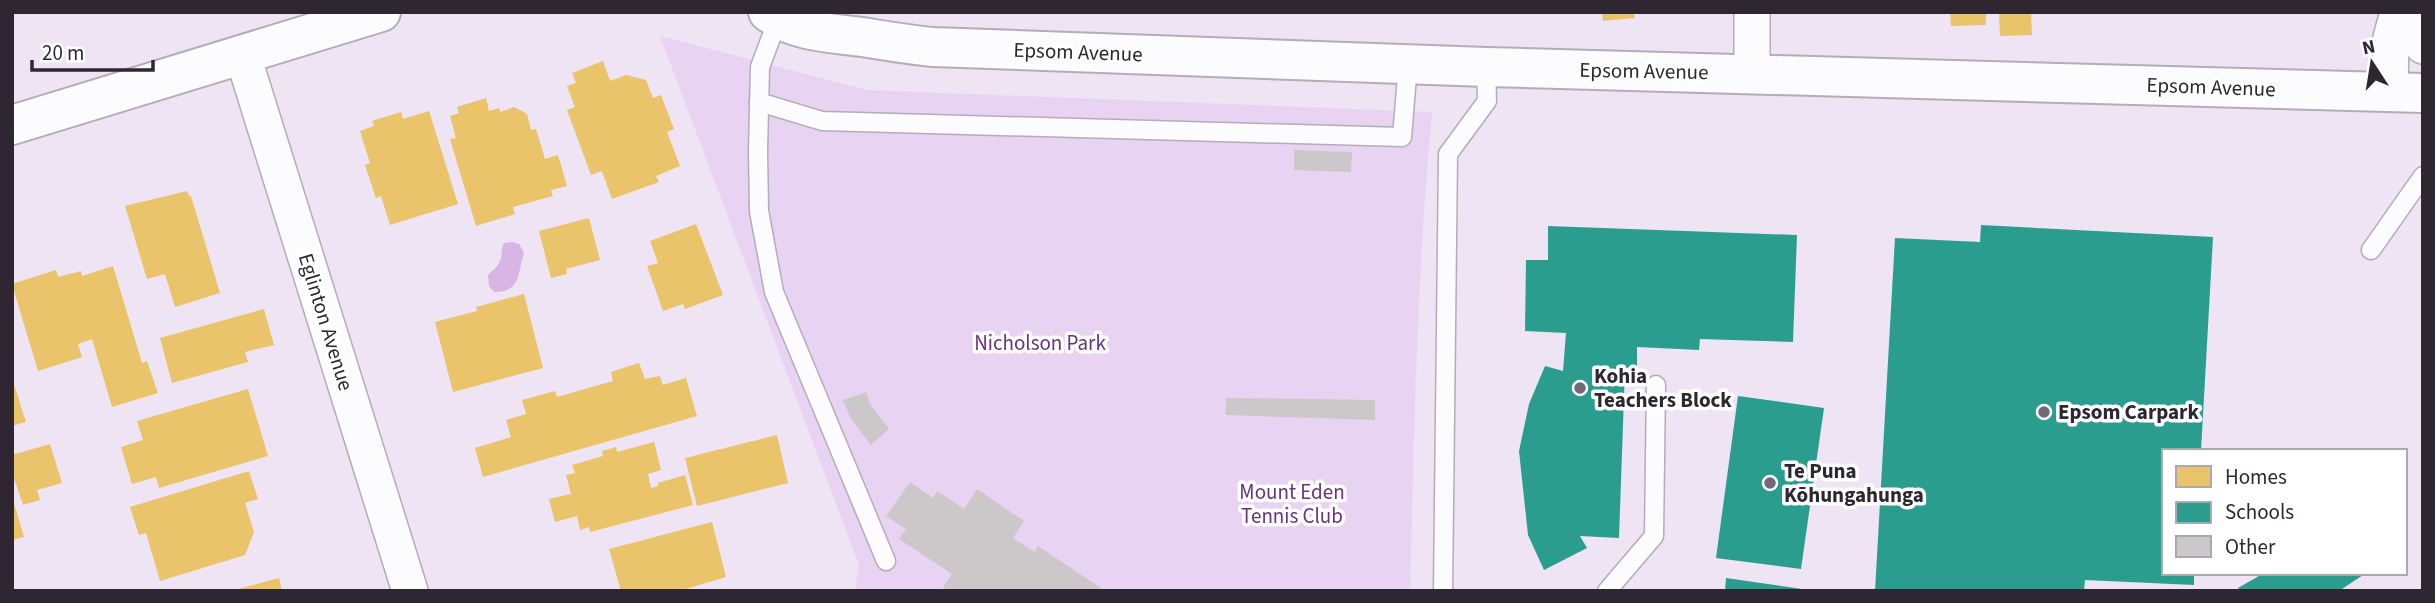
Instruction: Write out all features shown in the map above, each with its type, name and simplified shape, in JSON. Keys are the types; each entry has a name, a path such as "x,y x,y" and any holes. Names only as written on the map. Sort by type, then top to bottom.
{"street":[{"path":"12,125 382,12"},
{"name":"Epsom Avenue","path":"834,12 867,38"},
{"path":"1752,12 1752,74"},
{"path":"2398,12 2391,38 2406,92"},
{"path":"2418,12 2423,46"},
{"name":"Epsom Avenue","path":"773,16 805,29 899,45 933,47 1486,67 2406,92"},
{"name":"Eglinton Avenue","path":"242,53 410,591"}],"lane":[{"path":"773,16 760,67 759,211 774,292 886,561"},
{"path":"760,102 822,121 1402,137 1408,64"},
{"path":"1458,591 1443,584 1448,154 1487,101 1486,67"},
{"path":"2371,250 2423,176"},
{"path":"1607,591 1654,536 1656,385"}],"green space":[{"name":"Nicholson Park","path":"660,36 867,90 1432,112 1420,291 1410,591 855,591 859,565"}],"shaded area":[{"path":"504,243 519,244 524,253 517,280 510,289 494,292 489,286 488,275 500,261"}],"building: Homes":[{"path":"1602,12 1634,12 1635,18 1603,21"},
{"path":"1950,12 1986,12 1986,25 1951,26"},
{"path":"1999,12 2031,12 2032,35 2000,36"},
{"path":"603,61 610,81 626,75 646,80 653,98 661,95 674,129 667,132 680,166 656,176 659,182 612,199 602,171 591,175 567,110 575,107 567,86 576,83 572,73"},
{"path":"486,98 489,111 499,108 500,112 514,107 527,114 531,130 536,129 545,159 558,155 567,186 551,190 553,196 513,207 515,214 476,226 450,139 456,138 450,116 459,113 457,107"},
{"path":"429,111 458,204 390,225 381,196 376,198 365,165 370,163 360,131 374,126 372,121 401,112 403,119"},
{"path":"187,191 191,196 220,293 175,307 165,274 147,279 125,206"},
{"path":"589,218 600,260 566,269 567,274 551,278 539,231"},
{"path":"696,224 723,295 685,309 683,304 663,311 647,266 658,263 650,241"},
{"path":"113,266 142,363 147,361 158,393 112,407 92,339 78,344 82,357 38,371 12,284 56,270 58,277 81,271 82,276"},
{"path":"524,294 543,368 453,392 435,322 477,311 476,307"},
{"path":"264,309 274,345 245,352 248,362 172,383 160,338"},
{"path":"639,363 645,379 660,376 663,385 686,378 697,416 483,477 475,448 511,437 506,420 526,414 522,400 555,391 557,397 613,381 611,372"},
{"path":"12,378 26,422 12,426"},
{"path":"248,389 268,456 159,488 156,477 132,484 121,447 143,440 137,421"},
{"path":"777,435 788,483 697,506 685,458"},
{"path":"654,442 661,470 648,474 651,488 658,486 658,483 685,475 693,505 590,532 589,527 580,530 577,516 555,522 549,499 571,494 566,475 575,473 572,465 603,456 602,451 616,447 617,452"},
{"path":"50,444 62,483 37,490 40,500 23,505 12,472 12,455"},
{"path":"249,471 258,499 245,503 254,532 245,555 160,581 146,533 139,535 130,507"},
{"path":"12,501 24,537 12,540"},
{"path":"712,522 726,577 679,591 621,591 609,549"},
{"path":"279,578 282,591 234,591 234,590"}],"building: Schools":[{"name":"Epsom Carpark","path":"1981,225 2213,237 2201,449 2162,449 2162,575 2194,575 2194,585 2085,580 2084,591 1875,591 1895,238 1980,242"},
{"name":"Kohia Teachers Block","path":"1548,226 1797,235 1793,342 1700,339 1699,350 1637,347 1637,367 1625,368 1619,538 1580,536 1587,548 1544,570 1528,535 1519,451 1529,404 1545,366 1563,371 1566,333 1525,331 1526,260 1548,260"},
{"name":"Te Puna Kōhungahunga","path":"1738,396 1824,408 1801,569 1716,558"},
{"path":"2261,575 2363,575 2339,591 2240,591 2238,588"},
{"path":"1726,578 1802,589 1802,591 1725,591"}],"building: Other":[{"path":"1294,150 1352,152 1351,172 1294,170"},
{"path":"866,392 870,404 889,429 871,445 850,417 843,400"},
{"path":"1226,398 1375,400 1375,420 1226,415"},
{"path":"910,482 933,498 937,491 964,509 977,489 1024,521 1013,538 1035,552 1038,546 1101,588 1099,591 948,591 943,587 952,574 899,539 906,529 886,516"}],"place":[{"name":"Kohia Teachers Block","path":"1580,388"},
{"name":"Epsom Carpark","path":"2044,412"},
{"name":"Te Puna Kōhungahunga","path":"1770,483"}],"park label":[{"name":"Mount Eden Tennis Club","path":"1292,504"}]}
